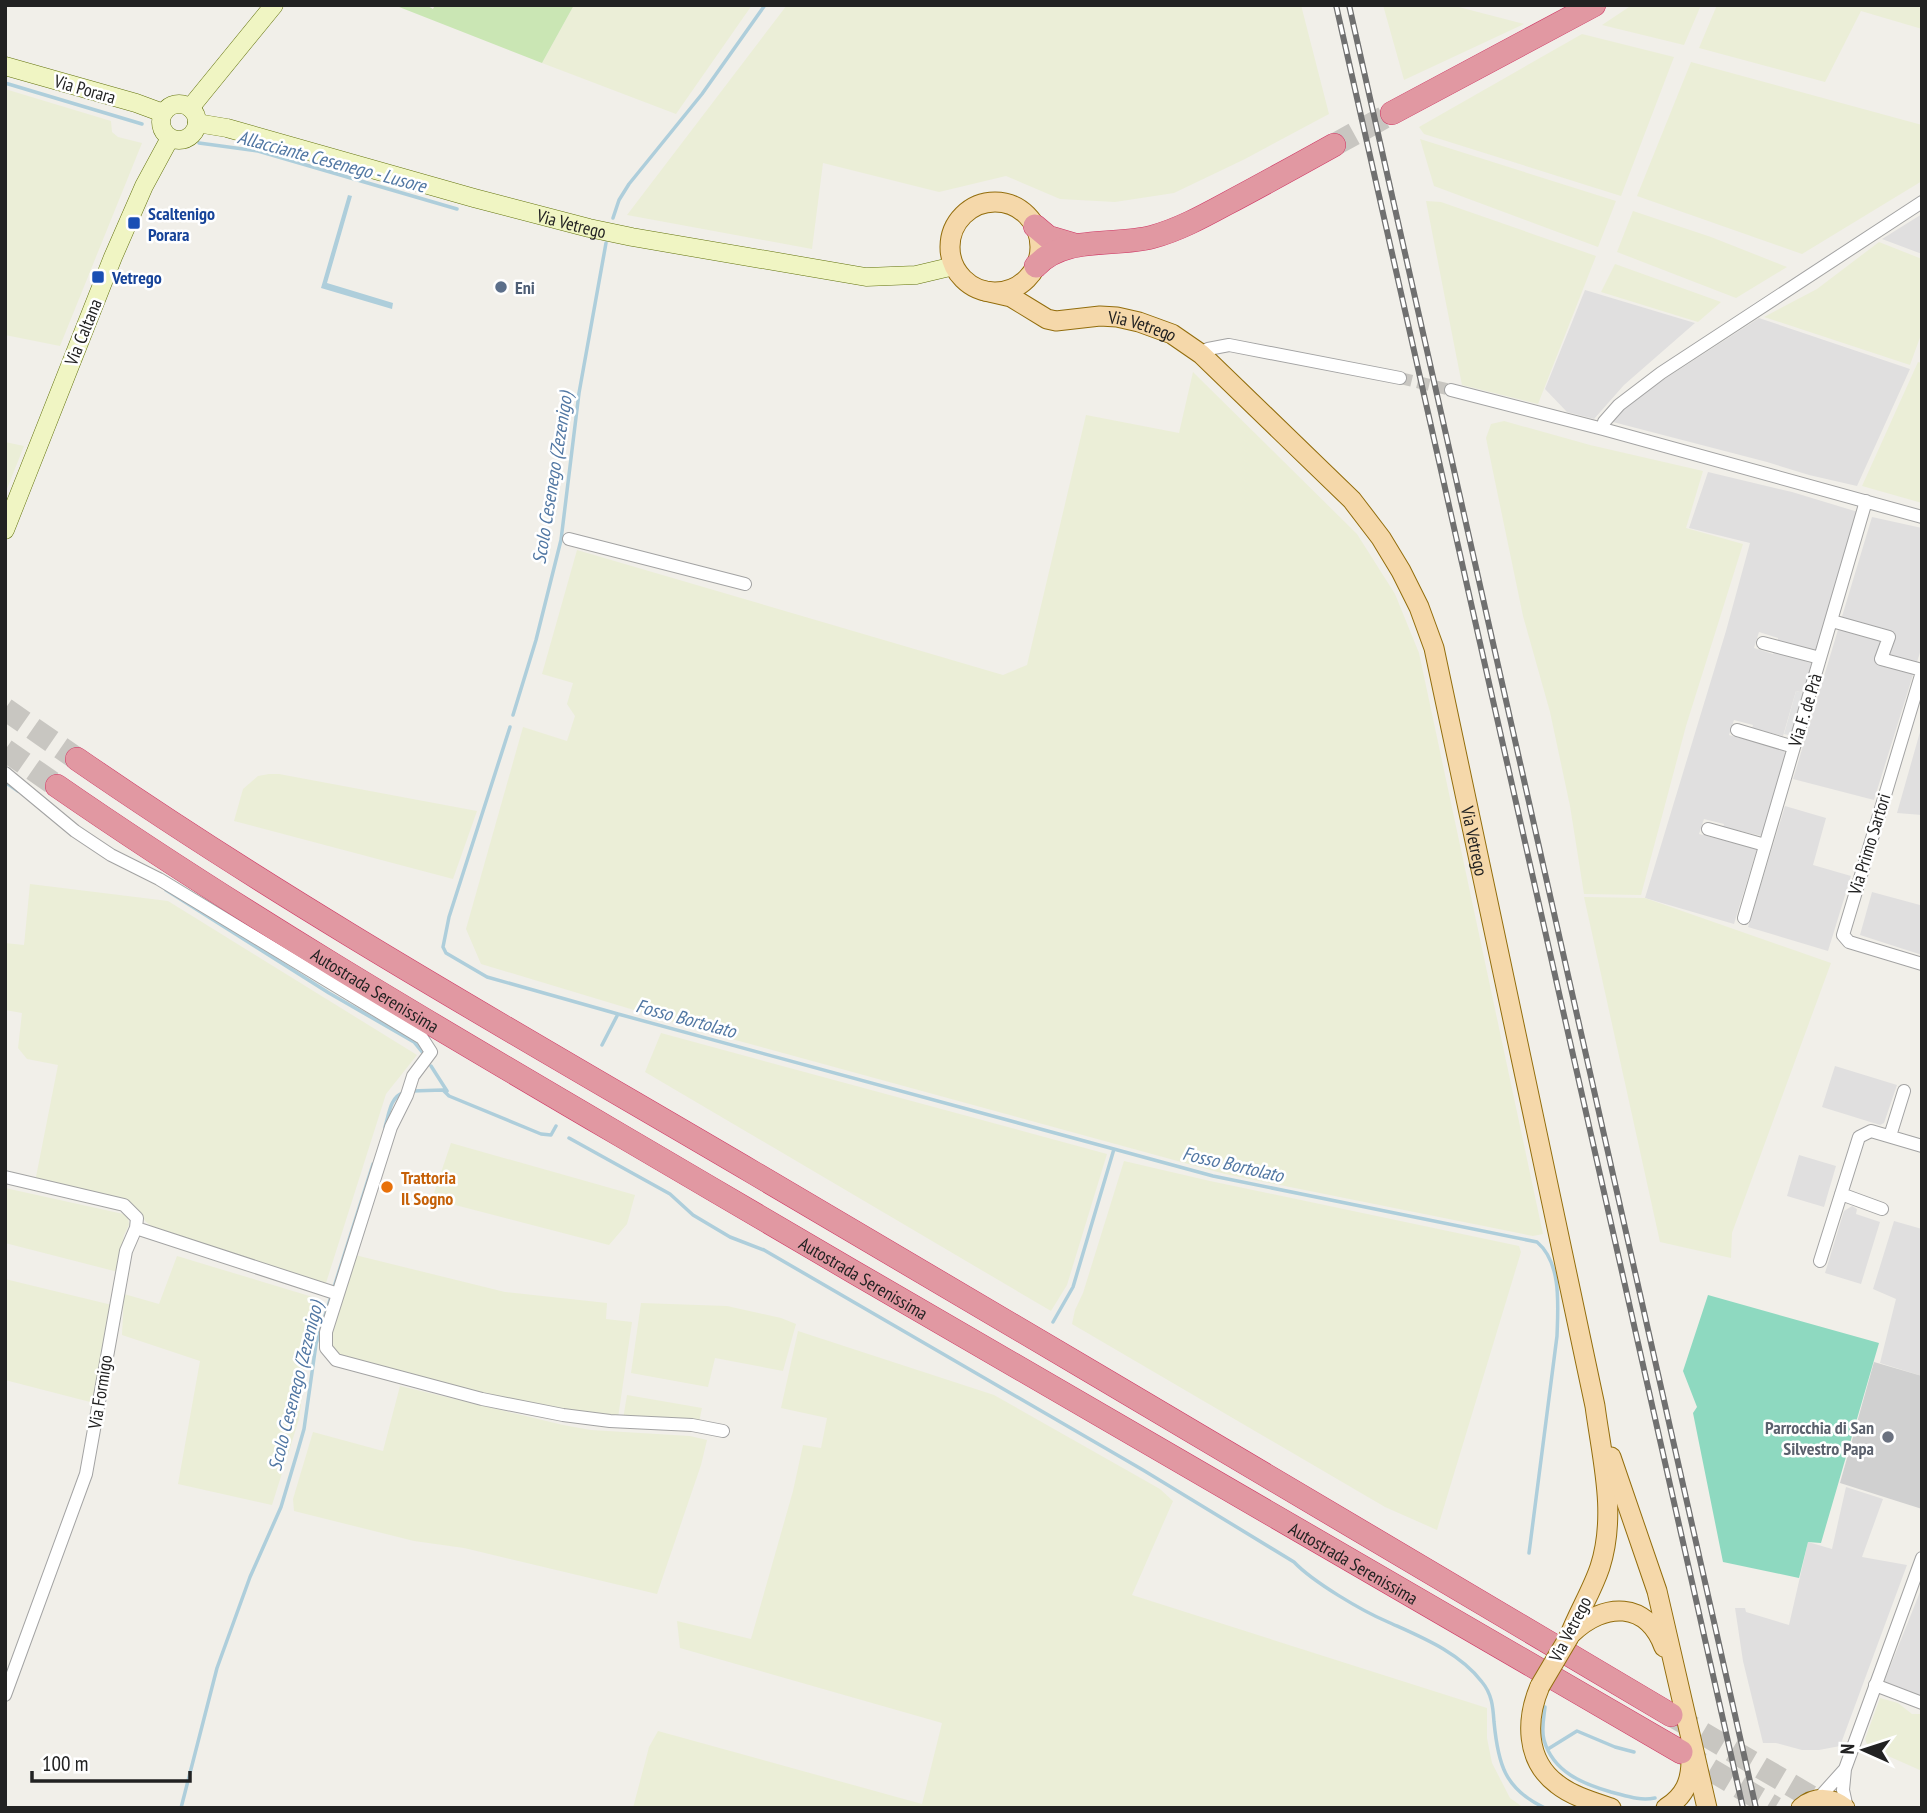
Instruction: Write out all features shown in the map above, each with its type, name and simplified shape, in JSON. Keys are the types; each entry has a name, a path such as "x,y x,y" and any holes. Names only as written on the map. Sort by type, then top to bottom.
{"highway":[{"path":"1392,113 1594,5"},
{"path":"1034,269 1051,253 1075,245 1151,237 1177,229 1334,145"},
{"path":"1035,226 1048,237 1075,245"},
{"name":"Autostrada Serenissima","path":"77,759 244,870 438,988 1671,1715"},
{"name":"Autostrada Serenissima","path":"57,786 223,898 641,1147 1085,1408 1685,1743"}],"main road":[{"path":"193,116 274,5"},
{"name":"Via Porara","path":"5,66 163,113"},
{"path":"178,104 193,116 195,130 184,140 170,138 161,127 163,113 172,106 178,104"},
{"name":"Via Vetrego","path":"193,116 226,128 474,198 615,233 866,277 916,275 954,266 972,286 1011,297 1046,319 1056,321 1100,316 1139,322 1172,334 1201,354 1352,500 1401,570 1434,648 1595,1406 1608,1496 1607,1538 1594,1582 1569,1637 1540,1686 1530,1717 1532,1745 1537,1761 1556,1784 1570,1793 1611,1808"},
{"name":"Via Caltana","path":"5,530 113,257 170,138"},
{"path":"954,266 951,256 952,234 956,224 971,209 991,202 1012,205 1022,210 1035,226 1040,250 1030,295 1037,313"},
{"path":"985,291 1007,291 1026,280 1034,269"},
{"name":"Via Vetrego","path":"1595,1406 1648,1558 1670,1642 1685,1743 1707,1808"},
{"path":"1569,1637 1587,1619 1601,1613 1617,1611 1637,1614 1658,1632 1674,1673"},
{"path":"1666,1808 1679,1798 1690,1777 1685,1743"},
{"path":"1810,1803 1829,1799 1846,1808"}],"street":[{"path":"1603,429 1604,422 1619,405 1661,373 1922,202"},
{"path":"1201,354 1208,349 1229,345 1400,378"},
{"path":"1451,390 1922,517"},
{"name":"Via F. de Prà","path":"1744,919 1866,501"},
{"path":"569,538 745,584"},
{"name":"Via Primo Sartori","path":"1832,621 1889,637 1881,659 1922,671 1843,934 1849,942 1922,964"},
{"path":"1763,643 1820,658"},
{"path":"1737,730 1794,747"},
{"path":"5,773 75,831 111,855 159,879 422,1038 431,1052 418,1068 391,1127 332,1292 326,1332 329,1354 344,1364 482,1399 563,1415 610,1422 692,1425 723,1431"},
{"path":"1708,829 1765,845"},
{"path":"1890,1136 1904,1091"},
{"path":"1820,1261 1859,1137 1871,1131 1922,1146"},
{"path":"5,1177 124,1205 136,1218 136,1228 332,1292"},
{"path":"1841,1194 1882,1209"},
{"name":"Via Formigo","path":"5,1695 86,1474 126,1251 136,1228"},
{"path":"1846,1808 1843,1790 1845,1769 1922,1558"},
{"path":"1875,1685 1922,1703"},
{"path":"1810,1803 1845,1769"}],"shaded area":[{"path":"1922,214 1922,254 1882,239"},
{"path":"1585,290 1695,323 1624,385 1594,419 1567,412 1545,389"},
{"path":"1759,318 1910,369 1857,486 1613,422 1629,402"},
{"path":"1708,472 1792,492 1858,512 1818,649 1813,651 1778,641 1778,638 1759,632 1754,648 1773,654 1775,651 1813,664 1804,693 1796,691 1783,736 1734,720 1729,735 1783,749 1786,755 1762,836 1723,827 1724,824 1704,819 1699,834 1719,839 1720,837 1757,849 1734,924 1645,898 1750,543 1689,528"},
{"path":"1872,517 1922,528 1922,646 1874,800 1793,779"},
{"path":"1796,691 1804,693 1792,736 1784,734"},
{"path":"1922,725 1922,815 1897,813"},
{"path":"1785,806 1826,818 1813,865 1851,876 1828,951 1748,927"},
{"path":"1872,892 1920,905 1922,902 1922,955 1860,935"},
{"path":"1835,1066 1897,1085 1884,1123 1880,1125 1822,1107"},
{"path":"1799,1155 1836,1166 1824,1207 1787,1196"},
{"path":"1852,1206 1857,1209 1856,1214 1880,1222 1861,1284 1825,1273 1844,1211"},
{"path":"1894,1221 1922,1229 1922,1376 1880,1363 1896,1299 1873,1289"},
{"name":"Parrocchia di San Silvestro Papa","path":"1874,1362 1922,1376 1922,1509 1840,1483"},
{"path":"1846,1487 1883,1499 1862,1557 1907,1565 1840,1746 1802,1750 1776,1743 1763,1743 1743,1661 1735,1608 1745,1608 1746,1612 1789,1625 1808,1542 1832,1549"},
{"path":"1922,1587 1922,1698 1884,1682"}],"green space":[{"path":"394,5 426,5 433,9 435,5 574,5 542,63"},
{"path":"574,5 752,5 676,114 542,63"},
{"path":"787,5 1301,5 1329,114 1174,193 1115,202 1060,199 1006,176 939,192 823,163 812,249 627,215"},
{"path":"1383,5 1451,5 1524,24 1404,80"},
{"path":"1632,5 1701,5 1684,45 1602,25"},
{"path":"1717,5 1922,5 1922,29 1861,11 1825,82 1699,48"},
{"path":"1582,34 1674,57 1621,196 1424,134 1419,127"},
{"path":"1691,62 1922,125 1922,181 1802,254 1637,196"},
{"path":"5,89 111,121 112,132 118,137 142,143 60,346 5,335"},
{"path":"1420,139 1616,201 1598,247 1434,186"},
{"path":"1426,201 1441,202 1596,256 1538,404 1462,385"},
{"path":"1633,211 1711,237 1787,267 1736,298 1617,252"},
{"path":"1879,242 1922,259 1922,332 1910,365 1764,317 1817,289"},
{"path":"1615,264 1721,302 1698,322 1601,292"},
{"path":"1918,362 1922,363 1922,503 1862,486"},
{"path":"1193,372 1357,534 1395,594 1419,653 1543,1234 1533,1236 1225,1174 717,1035 481,964 466,929 523,727 567,741 575,716 567,704 573,683 542,674 577,550 1003,675 1027,665 1086,415 1179,433"},
{"path":"1504,421 1590,445 1703,471 1686,528 1743,544 1686,726 1641,895 1584,894 1570,806 1550,712 1523,616 1486,438 1491,424"},
{"path":"5,442 24,446 5,494"},
{"path":"269,774 477,811 453,879 234,821 243,789 258,776"},
{"path":"30,884 168,901 417,1055 386,1094 326,1283 159,1232 146,1222 130,1202 35,1182 58,1065 27,1059 18,1048 22,1013 5,1010 5,943 24,945"},
{"path":"1584,897 1645,898 1831,963 1732,1233 1731,1258 1660,1242"},
{"path":"661,1033 1107,1154 1067,1285 1051,1311 645,1072"},
{"path":"451,1143 635,1195 627,1224 609,1245 432,1199"},
{"path":"1124,1161 1519,1246 1521,1252 1437,1530 1385,1507 1072,1324"},
{"path":"5,1188 128,1215 129,1225 124,1235 118,1272 5,1243"},
{"path":"355,1255 505,1292 607,1303 606,1319 632,1322 618,1418 485,1394 337,1354 331,1344 332,1335"},
{"path":"177,1256 316,1298 319,1303 308,1347 299,1419 272,1505 178,1484 200,1361 122,1335 124,1294 159,1304"},
{"path":"5,1279 112,1305 94,1403 5,1380"},
{"path":"1708,1295 1879,1343 1821,1543 1808,1542 1799,1578 1723,1562 1693,1413 1697,1407 1683,1371"},
{"path":"641,1303 727,1306 796,1324 783,1371 715,1358 708,1387 631,1373"},
{"path":"798,1331 994,1395 1160,1489 1173,1501 1132,1595 1487,1708 1487,1738 1492,1763 1510,1798 1524,1808 633,1808 649,1747 658,1731 922,1804 942,1723 680,1648 677,1621 751,1639 793,1491 803,1445 821,1448 827,1418 781,1408"},
{"path":"400,1386 591,1430 690,1436 707,1440 657,1594 464,1548 414,1541 294,1511 293,1499 313,1432 383,1451"},
{"path":"627,1395 702,1408 699,1422 623,1419"},
{"path":"1880,1698 1898,1703 1912,1714 1922,1714 1922,1771 1868,1747 1865,1739"}],"water":[{"path":"348,195 352,196 327,283 393,303 392,309 321,288"}],"waterway":[{"name":"Scolo Cesenego (Zezenigo)","path":"613,218 619,200 629,184 702,94 765,5"},
{"name":"Allacciante Cesenego - Lusore","path":"5,83 142,124"},
{"name":"Allacciante Cesenego - Lusore","path":"199,143 258,151 457,209"},
{"name":"Scolo Cesenego (Zezenigo)","path":"513,715 536,640 561,540 579,393 606,243"},
{"path":"510,727 449,917 443,947 446,953 487,977 618,1014 602,1045"},
{"path":"5,782 18,791"},
{"path":"166,890 329,993 414,1042 423,1053"},
{"name":"Fosso Bortolato","path":"618,1014 1213,1176 1537,1242 1551,1261 1555,1273 1558,1312 1529,1553"},
{"path":"431,1066 447,1091"},
{"name":"Scolo Cesenego (Zezenigo)","path":"411,1091 443,1090 449,1096 541,1134 551,1135 556,1126"},
{"name":"Scolo Cesenego (Zezenigo)","path":"385,1127 395,1098 403,1093"},
{"name":"Fosso Bortolato","path":"569,1138 670,1194 693,1215 730,1237 764,1250 1143,1470 1294,1562 1325,1587 1352,1603 1451,1654 1473,1671 1488,1691 1501,1762 1512,1783 1531,1801 1545,1808"},
{"path":"1053,1322 1073,1287 1114,1149"},
{"name":"Scolo Cesenego (Zezenigo)","path":"181,1808 217,1668 250,1577 281,1507 298,1450 304,1429 316,1344 373,1164"},
{"path":"1545,1707 1543,1728 1548,1751 1570,1775 1600,1789 1633,1798 1655,1798"},
{"path":"1548,1749 1577,1731 1634,1752"}],"tunnel":[{"path":"1334,145 1392,113"},
{"path":"1400,378 1451,390"},
{"path":"5,709 77,759"},
{"path":"5,750 57,786"},
{"path":"1673,1716 1830,1808"},
{"path":"1681,1752 1775,1808"}],"railway":[{"path":"1336,5 1743,1808"},
{"path":"1349,5 1756,1808"}],"place":[{"name":"Scaltenigo Porara","path":"134,223"},
{"name":"Vetrego","path":"98,277"},
{"name":"Eni","path":"501,287"},
{"name":"Trattoria Il Sogno","path":"387,1187"},
{"name":"Parrocchia di San Silvestro Papa","path":"1888,1437"}]}
